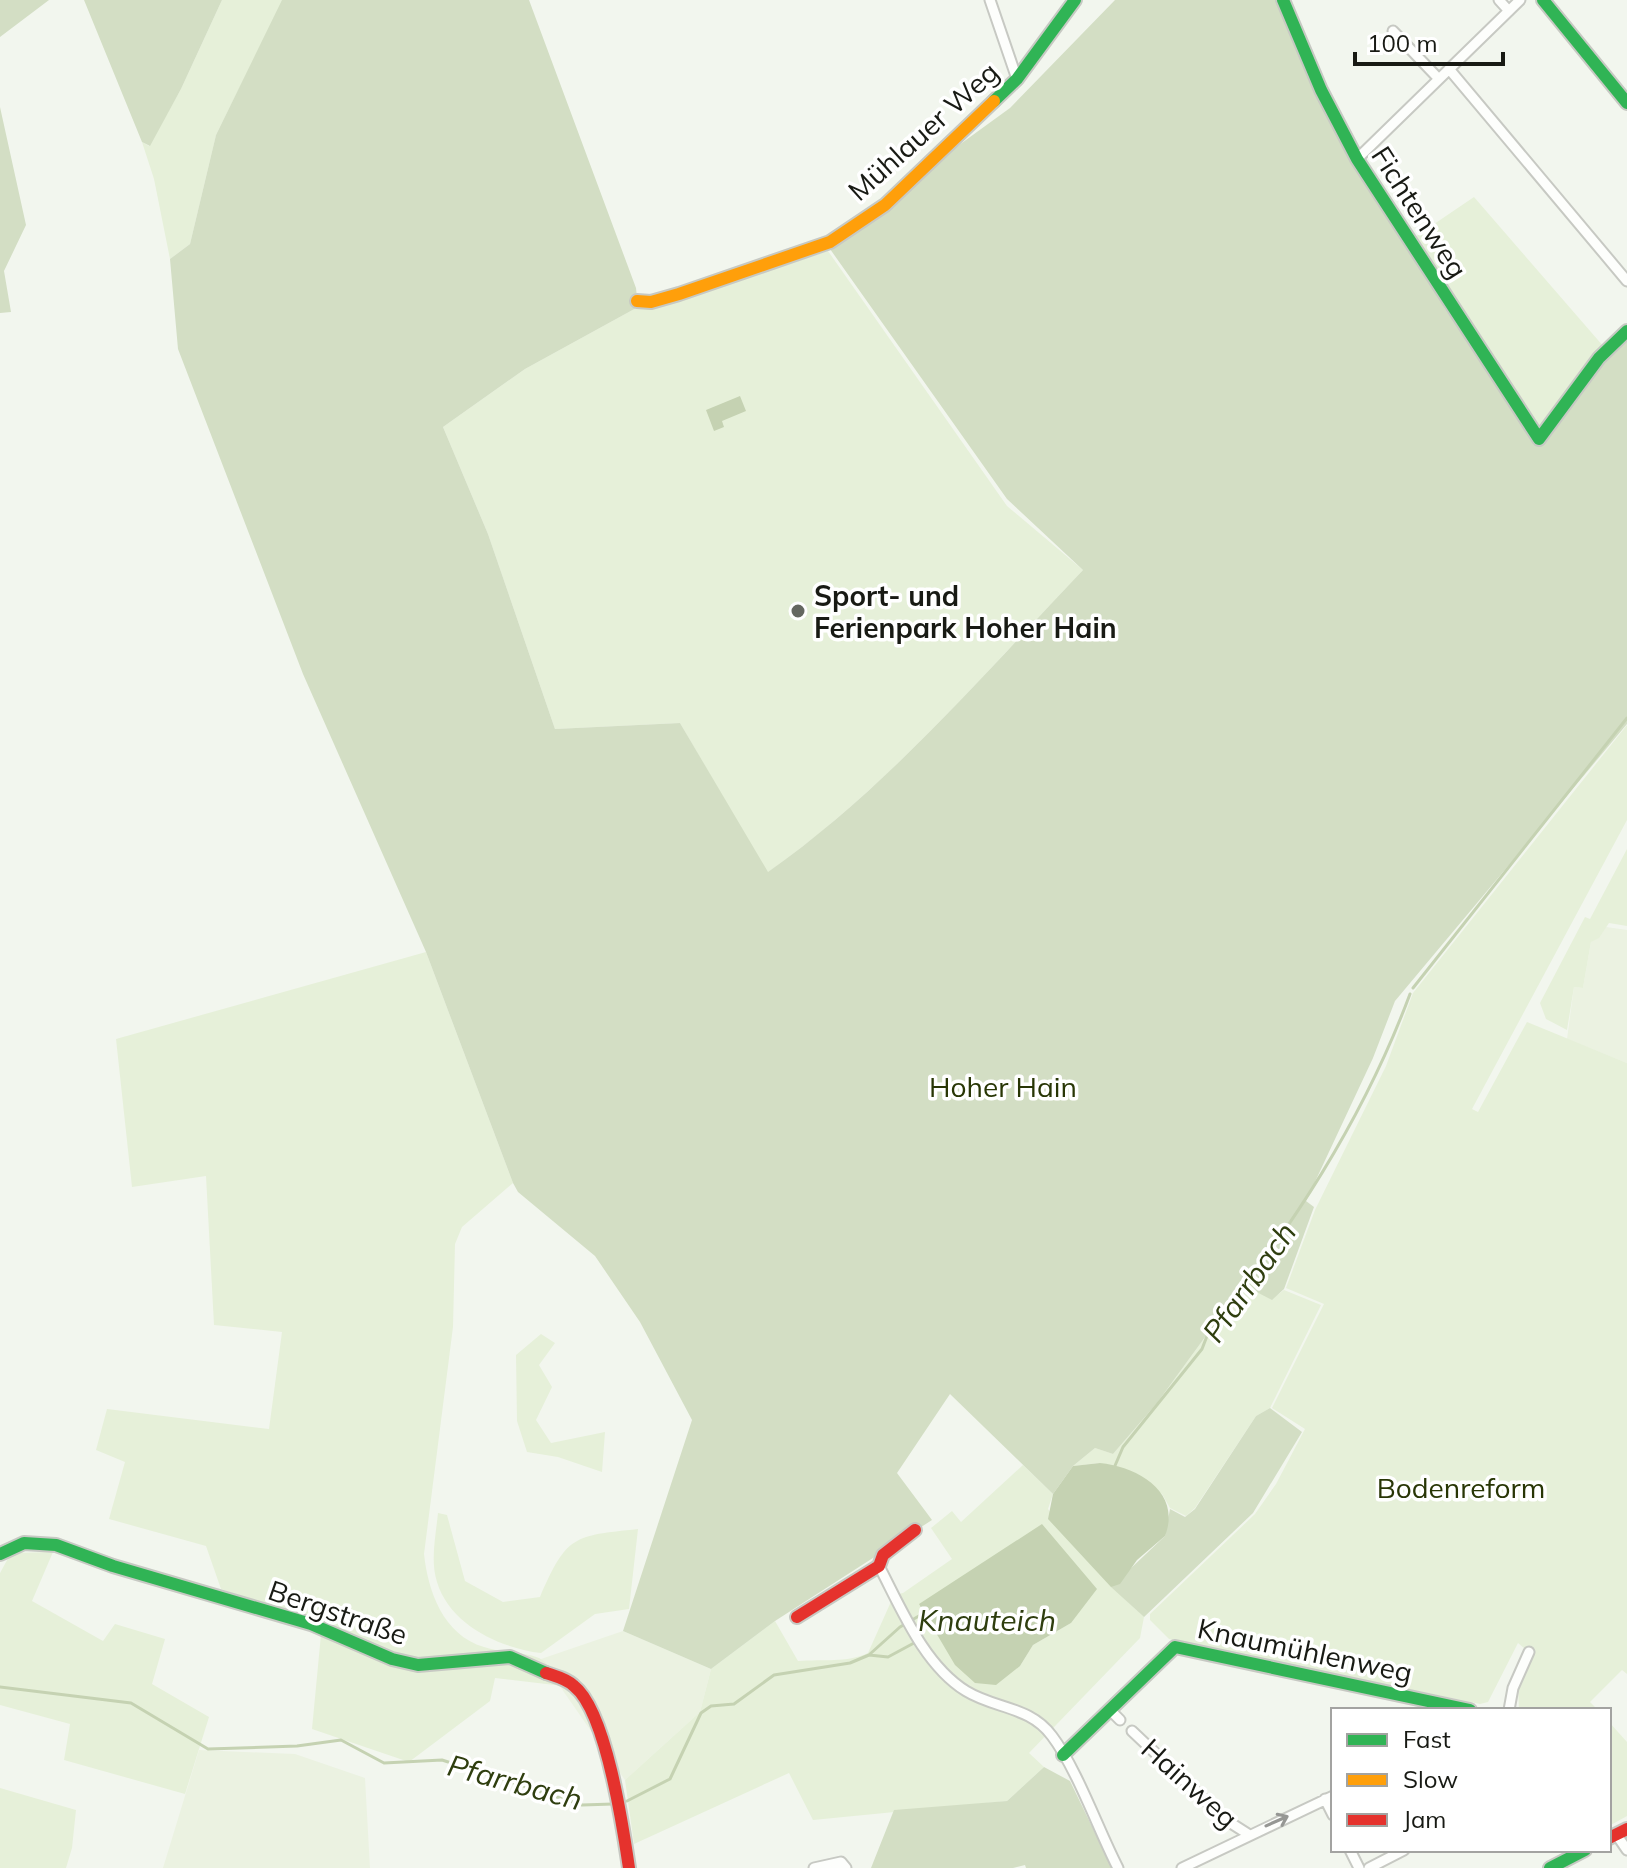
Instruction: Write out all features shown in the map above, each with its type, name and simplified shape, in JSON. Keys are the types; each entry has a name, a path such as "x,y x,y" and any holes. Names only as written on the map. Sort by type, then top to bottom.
{"street":[{"path":"990,0 1017,79"},
{"name":"Mühlauer Weg","path":"637,301 651,302 679,294 836,239 885,205 1017,79 1075,0"},
{"path":"1499,0 1509,11"},
{"path":"1357,159 1520,0"},
{"path":"1543,0 1627,103"},
{"name":"Fichtenweg","path":"1287,2 1314,77 1357,159 1539,439 1599,358 1627,331"},
{"path":"1393,31 1438,78"},
{"path":"1449,69 1627,281"},
{"path":"797,1617 879,1566 883,1555 915,1530"},
{"name":"Bergstraße","path":"0,1554 12,1545 34,1544 88,1552 113,1566 311,1624 392,1659 418,1665 510,1657 573,1684 585,1697 616,1783 630,1866"},
{"path":"879,1566 924,1648 956,1685 975,1696 1031,1717 1052,1735 1118,1868"},
{"name":"Knaumühlenweg","path":"1063,1755 1115,1715 1175,1647 1458,1708"},
{"path":"1509,1708 1513,1688 1529,1652"},
{"name":"Hainweg","path":"1132,1731 1226,1820 1248,1834"},
{"path":"1182,1868 1329,1798"},
{"path":"1617,1833 1627,1850"},
{"path":"1550,1868 1581,1852"},
{"path":"814,1868 843,1865"},
{"path":"1369,1868 1384,1865"}],"shaded area":[{"path":"1606,927 1627,930 1627,1063 1567,1039 1574,987 1583,988 1591,942"},
{"path":"623,1631 711,1669 700,1712 625,1780 541,1659"},
{"path":"199,1750 295,1754 365,1778 370,1868 163,1868"}],"green space":[{"path":"0,0 49,0 0,37"},
{"path":"84,0 222,0 181,89 150,146 142,142"},
{"path":"222,0 283,0 216,135 190,244 170,259 154,179 142,142 149,146 181,89"},
{"name":"Hoher Hain","path":"282,0 529,0 636,288 638,307 525,369 443,427 488,534 555,729 680,723 768,872 811,840 893,768 1083,570 1007,499 830,249 908,182 1010,108 1115,0 1282,0 1296,36 1445,309 1538,438 1627,333 1627,724 1395,1001 1373,1058 1306,1201 1314,1207 1284,1289 1272,1300 1243,1285 1157,1403 1113,1454 1095,1448 1073,1466 1053,1494 950,1394 897,1473 932,1520 775,1621 711,1669 623,1631 692,1420 640,1322 595,1256 518,1192 513,1183 426,952 303,674 178,349 170,259 190,244 216,135"},
{"path":"0,107 26,225 4,271 11,312 0,313"},
{"path":"1474,197 1604,347 1545,419 1538,433 1412,239"},
{"path":"828,251 1007,506 1083,570 893,768 811,840 767,873 680,723 555,729 488,534 443,427 525,369 638,307 654,309"},
{"name":"Bodenreform","path":"1627,725 1627,820 1472,1109 1478,1112 1527,1022 1627,1063 1627,1674 1622,1670 1590,1702 1596,1708 1519,1708 1518,1686 1532,1655 1518,1643 1488,1702 1480,1704 1169,1639 1150,1620 1150,1614 1255,1514 1276,1484 1305,1429 1272,1408 1324,1304 1286,1288 1315,1210 1386,1066 1413,993"},
{"path":"1627,849 1627,926 1609,923 1599,938 1591,942 1583,988 1574,987 1567,1030 1546,1019 1540,1003 1585,917 1590,919"},
{"path":"426,952 513,1183 462,1227 455,1244 453,1327 424,1554 426,1568 440,1610 458,1633 484,1647 539,1658 563,1686 495,1678 490,1701 409,1762 312,1729 322,1624 221,1589 206,1546 109,1519 125,1462 96,1450 107,1409 269,1429 282,1332 214,1325 206,1176 132,1187 116,1039"},
{"path":"1243,1285 1272,1299 1284,1290 1321,1305 1270,1408 1256,1416 1195,1508 1186,1516 1170,1508 1162,1494 1100,1463 1073,1466 1095,1448 1113,1454 1157,1403"},
{"path":"541,1334 555,1343 539,1365 552,1387 536,1420 551,1443 605,1432 602,1472 558,1457 527,1452 517,1421 516,1355"},
{"path":"1270,1408 1302,1432 1253,1513 1144,1617 1111,1587 1165,1536 1170,1509 1185,1517 1195,1509 1256,1416"},
{"path":"1023,1465 1053,1494 1048,1509 1070,1539 1144,1617 1140,1638 1029,1753 1044,1767 1007,1801 813,1820 789,1773 634,1844 625,1780 700,1712 711,1669 775,1621 798,1661 843,1659 868,1653 894,1595 903,1593 952,1559 931,1528 952,1511 961,1522","holes":["1042,1524 1071,1623 1033,1645 1020,1666"]},
{"path":"438,1513 447,1515 465,1581 503,1602 540,1597 558,1561 575,1542 599,1534 638,1529 629,1609 595,1614 541,1653 509,1646 478,1632 453,1611 437,1582 434,1548"},
{"path":"53,1552 32,1601 103,1641 115,1624 165,1639 152,1684 209,1717 185,1794 64,1760 70,1724 0,1705 0,1573 11,1553"},
{"path":"1611,1724 1627,1742 1627,1816 1611,1825"},
{"path":"1044,1767 1070,1781 1112,1868 1026,1868 1025,1865 1013,1868 871,1868 894,1810 1007,1801"},
{"path":"0,1788 76,1810 72,1848 66,1868 0,1868"}],"water":[{"path":"740,396 746,411 722,421 724,427 714,431 706,410"},
{"name":"Knauteich","path":"1100,1463 1129,1470 1153,1484 1162,1495 1169,1520 1165,1536 1137,1560 1120,1584 1111,1587 1048,1519 1053,1494 1073,1466"},
{"name":"Knauteich","path":"1042,1524 1097,1589 1071,1623 1033,1645 1020,1666 996,1685 975,1683 955,1665 919,1604"}],"waterway":[{"name":"Pfarrbach","path":"1413,988 1627,718"},
{"name":"Pfarrbach","path":"1114,1468 1123,1447 1202,1349 1207,1336 1322,1173 1370,1087 1410,994"},
{"path":"870,1654 900,1627 924,1613"},
{"name":"Pfarrbach","path":"627,1801 670,1779 701,1713 711,1706 734,1704 774,1675 850,1663 869,1655 888,1657 914,1643"},
{"name":"Pfarrbach","path":"0,1687 131,1703 208,1749 297,1746 341,1740 384,1763 442,1760 582,1805 613,1804"}],"traffic: fast":[{"path":"994,101 1017,79 1075,0"},
{"path":"1283,0 1321,90 1357,159 1539,439 1599,358 1627,331"},
{"path":"1543,0 1627,103"},
{"path":"0,1554 24,1543 56,1545 113,1566 311,1624 392,1659 418,1665 510,1657 546,1673"},
{"path":"1063,1755 1175,1647 1461,1708"},
{"path":"1550,1868 1581,1852"}],"traffic: slow":[{"path":"637,301 651,302 679,294 830,242 885,205 994,101"}],"traffic: jam":[{"path":"797,1617 879,1566 883,1555 915,1530"},
{"path":"546,1673 574,1686 595,1719 611,1771 629,1868"},
{"path":"1611,1837 1627,1829"}],"place":[{"name":"Sport- und Ferienpark Hoher Hain","path":"798,611"}]}
